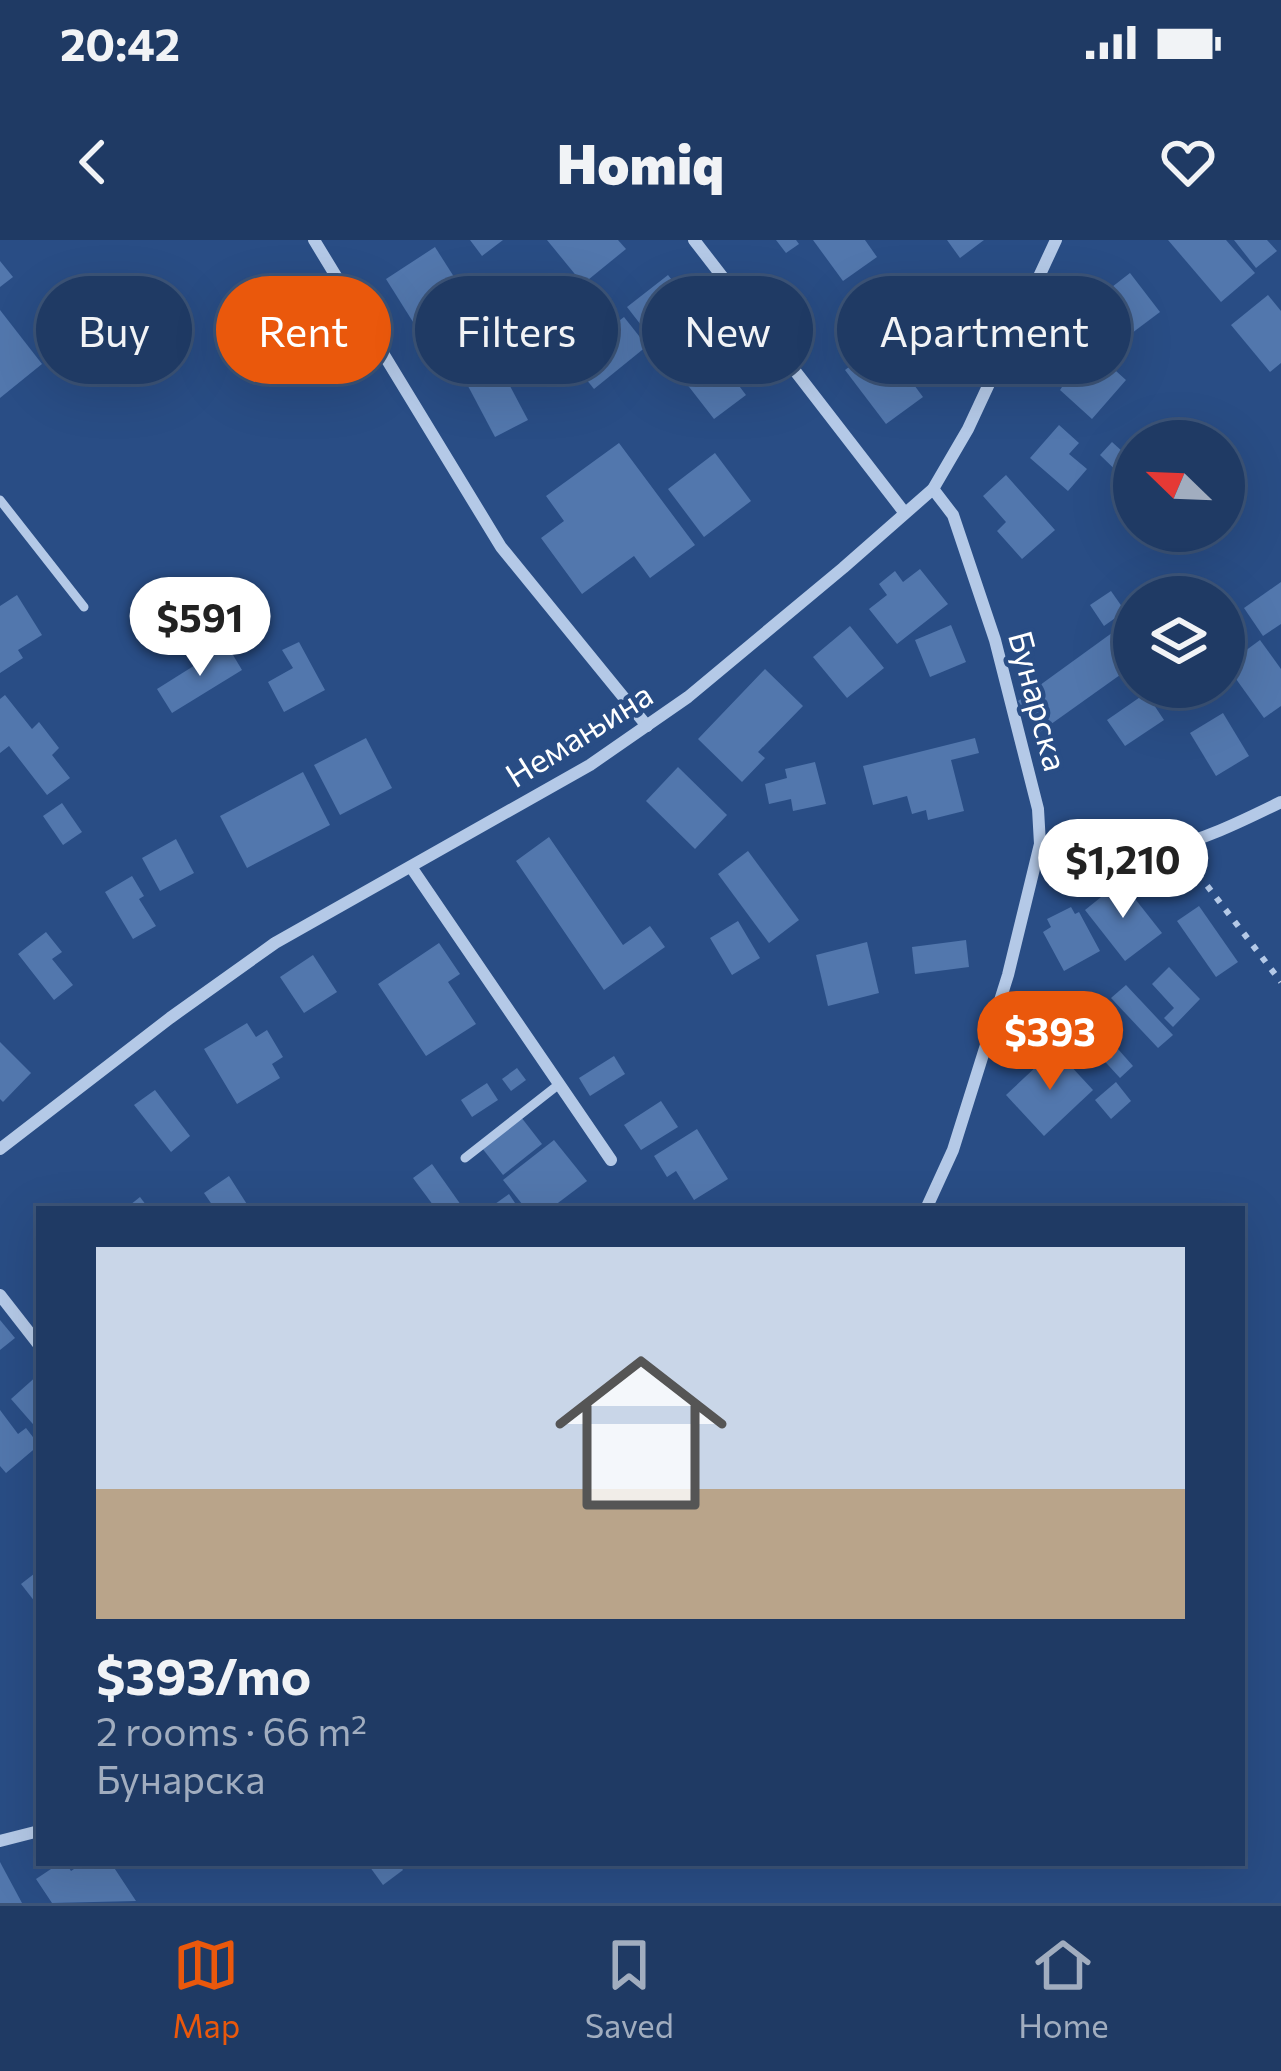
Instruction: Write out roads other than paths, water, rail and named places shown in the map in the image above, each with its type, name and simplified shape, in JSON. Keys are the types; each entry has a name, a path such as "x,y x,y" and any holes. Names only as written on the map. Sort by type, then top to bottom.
{"street":[{"path":"314,240 501,547 646,726"},
{"path":"694,240 904,512"},
{"name":"Немањина","path":"0,1150 275,943 590,765 688,697 933,489 968,429 1056,240"},
{"name":"Бунарска","path":"927,1206 960,1128 1007,975 1040,844 1039,809 995,640 952,515 933,489"},
{"path":"1040,844 1110,857 1215,834 1281,802"},
{"path":"411,867 611,1160"},
{"path":"0,1294 36,1341"},
{"path":"0,1841 36,1832"}],"lane":[{"path":"0,500 83,607"},
{"path":"465,1158 558,1085"}]}
